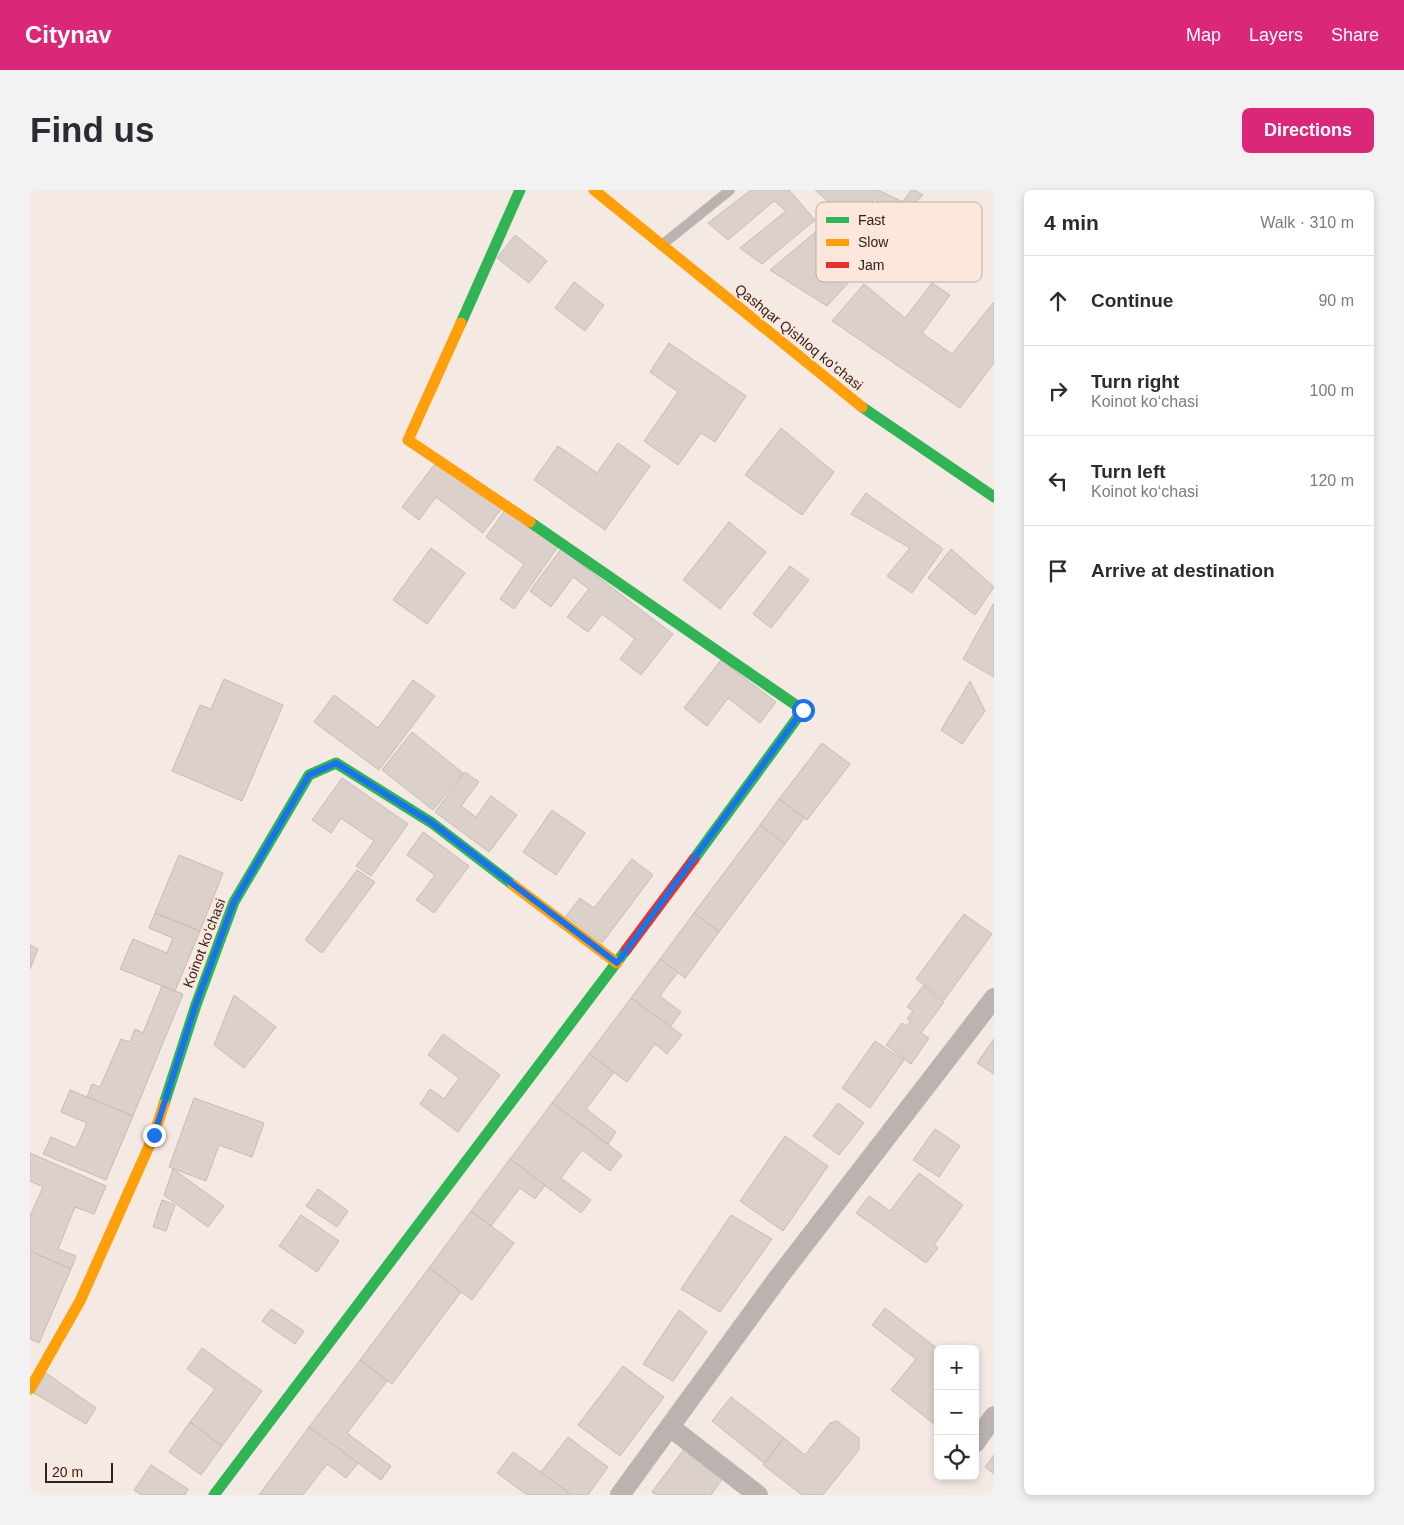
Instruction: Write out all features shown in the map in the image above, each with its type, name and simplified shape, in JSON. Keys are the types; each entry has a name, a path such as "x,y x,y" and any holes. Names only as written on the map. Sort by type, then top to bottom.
{"street":[{"path":"214,1495 617,963 803,710 461,474 408,440 520,190"},
{"name":"Qashqar Qishloq koʻchasi","path":"594,190 853,401 994,497"},
{"name":"Koinot koʻchasi","path":"30,1389 80,1301 154,1135 196,1004 234,902 309,775 336,763 432,823 617,963"},
{"path":"620,1495 778,1278 994,998"},
{"path":"979,1437 994,1416"},
{"path":"670,1426 758,1495"}],"lane":[{"path":"662,245 730,190"}],"building":[{"path":"751,190 789,190 815,220 762,264 740,248 786,211 774,201 728,240 708,223"},
{"path":"815,190 878,190 903,202 877,202 875,199 872,202 829,202"},
{"path":"911,190 915,190 923,195 916,202 903,202"},
{"path":"816,232 816,282 849,282 827,306 770,270"},
{"path":"515,235 547,261 529,283 497,258"},
{"path":"574,282 604,305 585,331 555,308"},
{"path":"932,283 950,295 922,333 952,354 994,302 994,363 960,408 832,321 864,284 905,318"},
{"path":"669,343 746,396 715,442 701,433 678,465 644,441 678,392 650,372"},
{"path":"781,428 834,472 802,515 745,475"},
{"path":"618,443 650,466 605,530 534,480 558,446 597,473"},
{"path":"438,460 502,508 483,533 436,497 419,520 402,507"},
{"path":"866,493 943,549 912,593 887,576 910,548 851,514"},
{"path":"505,510 558,547 514,609 500,599 524,564 486,537"},
{"path":"729,522 766,552 720,609 683,580"},
{"path":"431,548 465,573 427,624 393,600"},
{"path":"561,549 673,634 641,675 620,659 635,639 602,614 588,632 567,617 589,589 573,577 551,607 530,591"},
{"path":"951,549 994,587 975,615 928,578"},
{"path":"790,566 809,580 771,628 753,614"},
{"path":"994,603 994,677 963,659"},
{"path":"721,660 776,702 760,723 728,698 707,726 684,708"},
{"path":"224,679 283,705 242,801 172,771 200,705 211,709"},
{"path":"413,680 435,696 379,770 314,722 334,695 378,728"},
{"path":"970,681 985,711 962,744 941,730"},
{"path":"412,732 463,773 433,810 382,770"},
{"path":"822,743 850,764 807,820 779,799"},
{"path":"465,772 479,782 461,806 476,817 491,796 517,815 489,852 435,812"},
{"path":"342,778 408,824 371,876 356,866 374,841 341,818 331,833 312,820"},
{"path":"779,799 804,818 785,844 760,825"},
{"path":"552,810 585,833 556,875 523,852"},
{"path":"760,825 785,844 719,932 694,913"},
{"path":"423,832 469,866 434,913 416,900 435,875 407,855"},
{"path":"179,855 223,873 200,931 155,913"},
{"path":"632,859 653,875 602,943 566,916 580,898 594,908"},
{"path":"357,870 375,882 322,953 305,940"},
{"path":"155,913 200,931 175,991 120,969 133,939 167,953 173,938 149,928"},
{"path":"694,913 719,932 685,978 660,959"},
{"path":"964,914 992,934 944,1000 916,979"},
{"path":"30,945 38,949 30,969"},
{"path":"660,959 678,972 660,996 681,1012 670,1027 631,998"},
{"path":"162,986 183,994 133,1116 87,1097 92,1084 100,1087 121,1039 130,1042 135,1029 143,1033"},
{"path":"923,986 944,1002 921,1033 929,1038 911,1064 886,1045 902,1023 907,1026 911,1021 907,1019 913,1011 907,1007"},
{"path":"234,995 276,1027 244,1068 214,1045"},
{"path":"631,998 682,1035 667,1054 655,1044 627,1082 589,1054"},
{"path":"443,1034 500,1075 458,1132 420,1104 430,1089 444,1099 459,1078 428,1055"},
{"path":"994,1039 994,1074 977,1063"},
{"path":"875,1041 904,1060 870,1108 842,1088"},
{"path":"589,1054 614,1072 586,1109 616,1132 608,1144 552,1103"},
{"path":"70,1090 133,1116 106,1180 43,1154 51,1137 76,1148 87,1123 61,1112"},
{"path":"194,1098 264,1123 252,1157 219,1145 206,1181 169,1167"},
{"path":"552,1103 622,1155 610,1171 582,1150 561,1178 591,1200 581,1213 510,1159"},
{"path":"838,1103 864,1123 839,1155 813,1136"},
{"path":"935,1129 960,1146 939,1177 913,1160"},
{"path":"785,1136 828,1166 783,1231 740,1201"},
{"path":"30,1153 106,1186 94,1214 75,1207 58,1249 76,1256 71,1269 30,1251 30,1216 43,1187 30,1181"},
{"path":"510,1159 545,1185 535,1199 520,1188 491,1226 471,1211"},
{"path":"173,1169 224,1206 208,1227 164,1195"},
{"path":"919,1173 963,1205 934,1245 938,1248 926,1263 856,1213 869,1196 890,1211"},
{"path":"318,1189 348,1211 337,1227 306,1206"},
{"path":"162,1200 175,1205 166,1231 153,1227"},
{"path":"471,1211 514,1243 472,1300 429,1268"},
{"path":"301,1215 339,1241 317,1272 279,1246"},
{"path":"731,1215 772,1239 720,1312 681,1289"},
{"path":"30,1251 71,1269 39,1343 30,1339"},
{"path":"429,1268 461,1292 392,1384 360,1360"},
{"path":"885,1308 934,1346 934,1424 891,1390 916,1359 872,1325"},
{"path":"271,1309 304,1331 295,1344 262,1321"},
{"path":"679,1310 707,1332 673,1381 643,1364"},
{"path":"202,1348 262,1391 222,1446 190,1422 215,1389 187,1369"},
{"path":"360,1360 387,1381 347,1433 391,1466 381,1480 309,1427"},
{"path":"623,1366 664,1397 620,1456 578,1425"},
{"path":"46,1373 96,1408 86,1424 34,1393"},
{"path":"731,1397 784,1438 764,1463 712,1421"},
{"path":"837,1421 859,1438 859,1450 823,1495 802,1495 763,1465 784,1438 805,1455 830,1423"},
{"path":"190,1422 222,1446 201,1475 169,1452"},
{"path":"309,1427 358,1463 346,1478 327,1464 303,1495 259,1495"},
{"path":"568,1437 608,1467 588,1495 571,1495 541,1472"},
{"path":"684,1449 723,1478 711,1495 657,1495 652,1492"},
{"path":"513,1452 571,1495 527,1495 497,1473"},
{"path":"994,1455 994,1474 985,1467"},
{"path":"151,1465 188,1489 185,1495 141,1495 134,1490"}],"traffic: fast":[{"path":"461,323 520,190"},
{"path":"862,407 994,497"},
{"path":"530,522 803,710 694,859"},
{"path":"164,1104 196,1005 234,902 309,775 336,763 432,823 513,885"},
{"path":"214,1495 626,950"}],"traffic: slow":[{"path":"594,190 862,407"},
{"path":"461,323 408,440 530,522"},
{"path":"513,885 617,963"},
{"path":"30,1389 80,1301 154,1135 164,1104"}],"traffic: jam":[{"path":"626,950 694,859"}],"route":[{"path":"154,1135 196,1004 234,902 309,775 336,763 432,823 617,963 803,710"}]}
